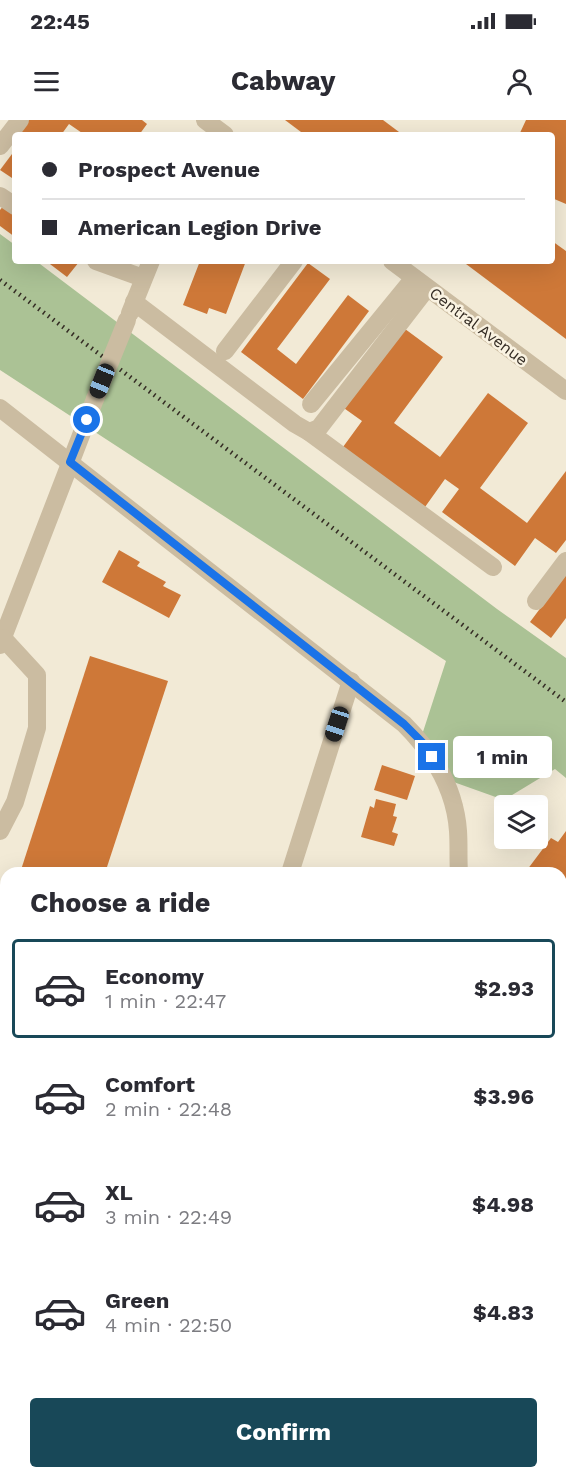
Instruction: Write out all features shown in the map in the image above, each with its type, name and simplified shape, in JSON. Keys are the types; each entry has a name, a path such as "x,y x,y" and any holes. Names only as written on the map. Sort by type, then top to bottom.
{"street":[{"path":"0,146 20,120"},
{"path":"204,120 221,132"},
{"path":"104,264 143,278"},
{"path":"0,831 15,802 37,728 37,675 1,642 150,264"},
{"path":"225,351 292,264"},
{"name":"Central Avenue","path":"396,264 566,391"},
{"path":"311,404 421,283"},
{"path":"309,432 319,428 421,283"},
{"path":"134,302 295,424 493,567"},
{"path":"0,408 351,681 404,724 424,744 440,770 452,798 458,829 459,867"},
{"path":"536,601 566,561"},
{"path":"292,867 351,681"}],"green space":[{"path":"0,234 12,243 12,264 40,264 497,609 566,658 566,778 555,769 512,795 494,796 448,780 421,738 446,661 0,370"}],"building":[{"path":"28,120 142,120 147,124 141,132 81,132 69,124 63,132 19,132"},
{"path":"285,120 383,120 399,132 301,132"},
{"path":"526,120 566,120 566,204 555,199 555,132 520,132"},
{"path":"12,154 12,178 0,170"},
{"path":"4,205 12,211 12,235 0,226 0,210"},
{"path":"555,243 566,251 566,339 466,264 555,264"},
{"path":"50,264 77,264 67,277"},
{"path":"199,264 245,264 226,314 209,308 207,314 183,305"},
{"path":"307,264 330,279 277,349 296,364 348,295 369,311 303,399 241,352"},
{"path":"401,326 443,357 394,423 440,457 488,393 528,423 480,488 527,523 566,471 566,540 556,553 535,538 515,566 442,512 459,489 445,479 425,507 343,447 362,421 341,406"},
{"path":"119,550 140,562 137,566 166,582 163,586 181,595 169,618 102,582"},
{"path":"566,574 566,618 551,638 530,622"},
{"path":"90,656 168,681 107,867 22,867"},
{"path":"382,765 415,776 407,800 374,790"},
{"path":"376,799 396,804 393,816 397,817 392,832 398,834 394,846 361,837 370,806 374,808"},
{"path":"566,831 566,867 529,867 543,849 548,849 548,842 551,838 558,842"}],"railway":[{"path":"0,280 566,702"}],"route":[{"path":"87,420 70,462 404,724 424,744 432,757"}]}
